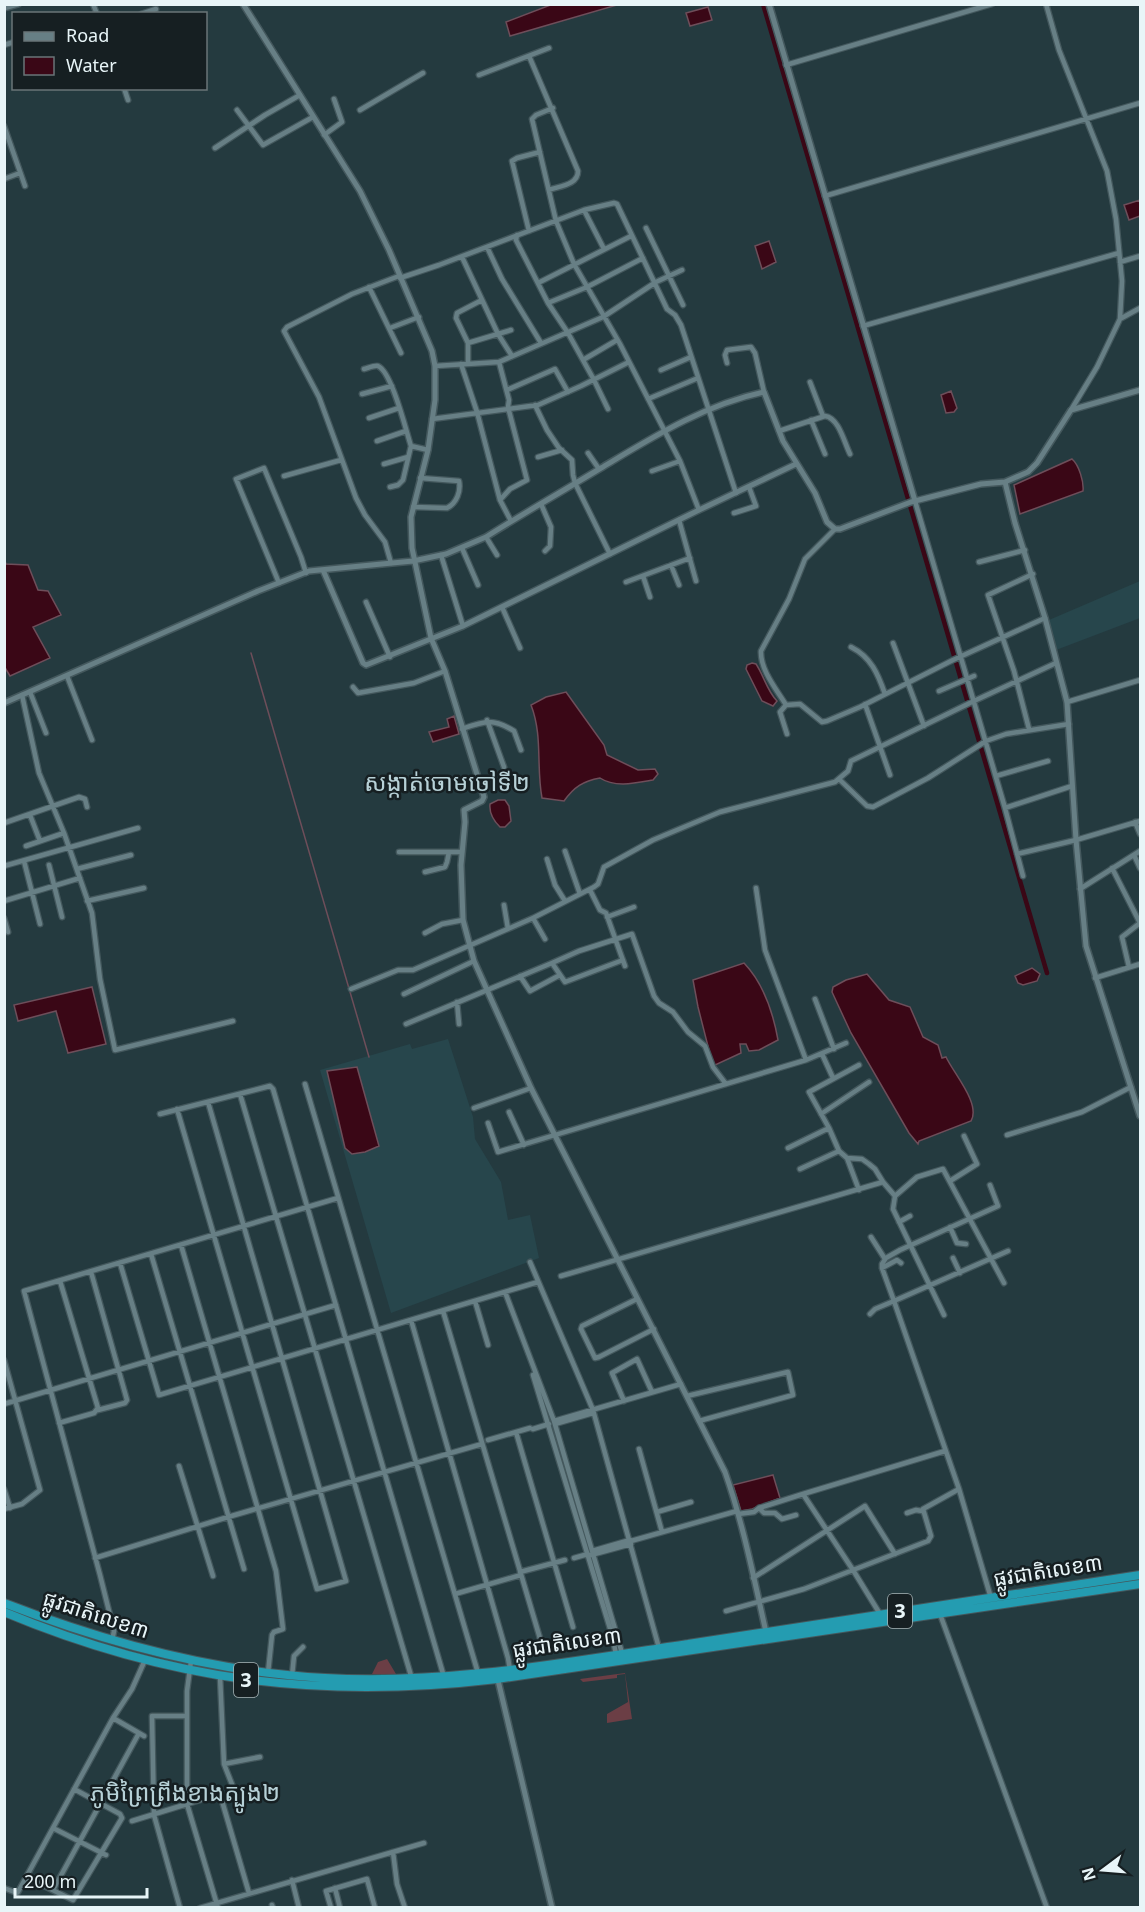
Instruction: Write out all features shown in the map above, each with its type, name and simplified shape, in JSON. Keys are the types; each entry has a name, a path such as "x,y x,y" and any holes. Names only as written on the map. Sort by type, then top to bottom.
{"highway":[{"name":"ផ្លូវជាតិលេខ៣","path":"510,1673 619,1654 660,1652 766,1632 1140,1575"},
{"name":"ផ្លូវជាតិលេខ៣","path":"4,1612 46,1629 145,1660 220,1676 290,1685 357,1688 422,1687 1140,1584"},
{"name":"ផ្លូវជាតិលេខ៣","path":"4,1603 112,1641 191,1661 268,1673 356,1680 412,1679 478,1673 497,1675"}],"street":[{"path":"4,8 18,4"},
{"path":"243,4 360,191 419,317 432,351 435,366 435,400 428,450 412,507 413,561 431,638 445,671 484,796 482,801 464,810 463,920 468,946 531,1088 724,1472 737,1513 766,1632"},
{"path":"769,4 863,326 911,502 982,744 996,776 1023,876"},
{"path":"786,65 992,4"},
{"path":"786,705 760,658 761,651 789,599 805,558 835,529 911,502 981,484 1005,482 1034,468 1097,367 1120,319 1122,281 1116,219 1107,171 1059,50 1046,4"},
{"path":"147,12 156,9"},
{"path":"478,75 549,48"},
{"path":"529,56 578,171 575,181 549,190"},
{"path":"360,110 423,73"},
{"path":"125,90 128,100"},
{"path":"215,148 300,95"},
{"path":"324,135 342,122 334,99"},
{"path":"825,196 1140,103"},
{"path":"553,108 532,118 556,221 574,264 629,362 680,461 699,510"},
{"path":"237,110 263,145 313,117"},
{"path":"4,126 25,186"},
{"path":"529,231 512,161 540,152"},
{"path":"4,179 20,173"},
{"path":"391,563 385,542 365,515 356,498 319,397 286,336 284,328 369,287 462,257 584,210 614,202 656,282 667,309 675,315 681,325 736,493"},
{"path":"584,210 604,249"},
{"path":"646,228 682,305"},
{"path":"517,235 516,240 548,303 583,360 608,409"},
{"path":"538,283 632,236"},
{"path":"487,247 502,279 541,343"},
{"path":"863,326 1119,253"},
{"path":"1120,262 1140,256"},
{"path":"462,257 498,334 512,356"},
{"path":"548,303 587,287 643,258"},
{"path":"435,366 498,362 603,317 656,282 682,270"},
{"path":"369,287 401,353"},
{"path":"468,363 468,344 456,318 457,313 482,300"},
{"path":"1120,319 1140,308"},
{"path":"390,328 419,317"},
{"path":"468,344 511,330"},
{"path":"583,360 617,340"},
{"path":"727,363 724,355 727,350 751,347 755,353 764,392 779,431 796,464 815,493 827,522 835,529"},
{"path":"660,370 691,357"},
{"path":"498,362 507,390 508,407 527,480 510,489 500,500"},
{"path":"432,419 535,405 568,392 629,362"},
{"path":"461,363 477,412 500,500 511,521"},
{"path":"364,369 378,366 392,386 411,446 401,483 390,487"},
{"path":"507,390 555,369 568,392"},
{"path":"648,399 698,378"},
{"path":"810,382 823,416"},
{"path":"362,394 392,386"},
{"path":"1071,410 1140,390"},
{"path":"4,703 306,573 413,561 462,548 486,537 664,430 708,408 764,392"},
{"path":"535,405 547,430 572,460 575,483 610,554"},
{"path":"369,418 399,408"},
{"path":"779,431 823,416 830,417 835,422 850,454"},
{"path":"810,420 825,454"},
{"path":"376,441 406,431"},
{"path":"411,446 428,450"},
{"path":"538,457 562,450"},
{"path":"588,453 599,469"},
{"path":"384,464 408,457"},
{"path":"284,476 341,460"},
{"path":"652,471 680,461"},
{"path":"323,570 364,665 390,657 463,626 796,464"},
{"path":"279,583 236,479 264,468 306,573"},
{"path":"412,507 447,508 452,506 459,492 460,482 458,481 420,478"},
{"path":"1005,482 1015,523 1033,574 1067,702 1086,946 1140,1116"},
{"path":"734,513 756,506 749,487"},
{"path":"541,504 551,527 550,546 545,551"},
{"path":"679,520 696,580"},
{"path":"486,537 496,555"},
{"path":"462,548 478,585"},
{"path":"979,562 1025,550"},
{"path":"441,555 463,626"},
{"path":"626,582 690,558"},
{"path":"672,565 679,585"},
{"path":"1029,729 1017,681 988,595 1033,574"},
{"path":"643,576 650,597"},
{"path":"366,602 390,657"},
{"path":"502,607 520,648"},
{"path":"787,734 780,712 786,705 800,704 824,722 1045,618"},
{"path":"893,643 924,726"},
{"path":"851,647 863,653 868,659 878,674 885,694"},
{"path":"351,989 398,970 414,970 533,918 590,890 598,884 604,867 653,840 720,812 840,780 848,771 850,761 1056,663"},
{"path":"353,687 358,693 414,682 445,671"},
{"path":"67,676 92,740"},
{"path":"939,692 974,676"},
{"path":"1067,702 1140,680"},
{"path":"30,692 46,733"},
{"path":"22,696 39,773 70,848 92,913 100,979 115,1050 233,1022"},
{"path":"865,704 890,775"},
{"path":"462,729 487,720 513,730 521,750"},
{"path":"487,720 504,767"},
{"path":"840,780 867,806 873,807 928,778 982,744 1006,734 1069,724"},
{"path":"996,776 1048,760"},
{"path":"1005,808 1072,786"},
{"path":"4,823 82,797 85,798 87,807"},
{"path":"30,815 40,841"},
{"path":"1017,854 1076,840 1138,821 1140,834"},
{"path":"4,866 138,828"},
{"path":"27,846 64,833"},
{"path":"565,851 580,894"},
{"path":"1080,889 1140,851"},
{"path":"399,852 462,852"},
{"path":"425,872 445,867 449,852"},
{"path":"77,869 131,855"},
{"path":"1134,855 1140,868"},
{"path":"547,859 555,885 565,901"},
{"path":"24,861 40,924"},
{"path":"49,865 62,917"},
{"path":"1112,868 1140,923 1122,938 1129,967"},
{"path":"4,901 80,878"},
{"path":"87,901 144,888"},
{"path":"756,888 765,950 806,1060"},
{"path":"590,890 600,910 606,913 625,966"},
{"path":"504,905 508,929"},
{"path":"607,917 634,908"},
{"path":"4,918 8,932"},
{"path":"533,918 545,939"},
{"path":"425,933 442,924 463,920"},
{"path":"406,1024 552,963 632,934 654,996 659,1003 673,1012 688,1032 705,1046 713,1067 726,1084"},
{"path":"552,963 565,982 622,960"},
{"path":"404,994 474,962"},
{"path":"1095,978 1140,964"},
{"path":"520,976 528,990 531,991 560,975"},
{"path":"815,999 834,1049"},
{"path":"457,1002 459,1024"},
{"path":"488,1123 498,1152 806,1060 846,1043"},
{"path":"822,1054 833,1078"},
{"path":"859,1065 809,1092 830,1128 839,1151 847,1158 859,1190"},
{"path":"821,1113 869,1082"},
{"path":"305,1084 478,1673"},
{"path":"160,1114 270,1086 273,1089 444,1677"},
{"path":"474,1108 531,1088"},
{"path":"1007,1135 1082,1113 1131,1088"},
{"path":"240,1094 412,1679"},
{"path":"177,1109 317,1589 346,1581 208,1102"},
{"path":"509,1112 524,1144"},
{"path":"788,1148 830,1128"},
{"path":"950,1181 978,1164 964,1136"},
{"path":"800,1169 839,1151"},
{"path":"847,1158 862,1159 875,1169 895,1196"},
{"path":"944,1316 893,1209 895,1196 917,1178 941,1168 1004,1283"},
{"path":"561,1276 883,1182"},
{"path":"990,1185 998,1206 910,1245 885,1259 882,1268 959,1489 991,1598"},
{"path":"112,1641 114,1631 24,1291 338,1198"},
{"path":"899,1222 910,1216"},
{"path":"950,1227 957,1243 966,1244"},
{"path":"871,1237 885,1259"},
{"path":"181,1245 276,1570 283,1629 272,1635 268,1673"},
{"path":"870,1314 894,1300 1008,1251"},
{"path":"151,1254 244,1569"},
{"path":"953,1258 960,1273"},
{"path":"882,1268 897,1260 901,1263"},
{"path":"530,1262 593,1411 660,1652"},
{"path":"120,1263 159,1395 538,1282"},
{"path":"59,1423 128,1400 91,1272"},
{"path":"60,1281 98,1410"},
{"path":"505,1292 551,1424 619,1654"},
{"path":"637,1299 582,1326 581,1329 592,1354 595,1358 599,1357 654,1329"},
{"path":"475,1301 488,1345"},
{"path":"4,1404 336,1305"},
{"path":"443,1311 542,1645"},
{"path":"411,1320 488,1585 510,1673"},
{"path":"624,1401 612,1373 637,1359 652,1392"},
{"path":"4,1360 40,1490 22,1504 7,1509 4,1489"},
{"path":"687,1396 788,1372 793,1395 699,1421"},
{"path":"488,1440 551,1424 681,1384"},
{"path":"516,1432 573,1627"},
{"path":"95,1558 197,1526 482,1444"},
{"path":"639,1449 662,1532"},
{"path":"574,1558 662,1532 737,1513 753,1512 803,1494 945,1451"},
{"path":"179,1466 213,1576"},
{"path":"907,1513 922,1511 959,1489"},
{"path":"803,1494 854,1570 880,1614"},
{"path":"657,1512 691,1502"},
{"path":"753,1578 865,1506 895,1554"},
{"path":"759,1508 764,1513 775,1513 782,1519 796,1515"},
{"path":"726,1611 804,1589 931,1539 922,1511"},
{"path":"455,1594 565,1560"},
{"path":"940,1614 1047,1908"},
{"path":"291,1676 294,1656 303,1647"},
{"path":"4,1888 17,1893 113,1718 132,1689 145,1660"},
{"path":"191,1661 187,1691 187,1804 218,1905"},
{"path":"497,1675 552,1908"},
{"path":"220,1676 224,1764 237,1797"},
{"path":"180,1908 154,1815 152,1716 187,1716"},
{"path":"53,1890 142,1735 113,1718"},
{"path":"224,1764 260,1757"},
{"path":"26,1877 73,1900 103,1854 122,1815 75,1789"},
{"path":"132,1821 213,1796 219,1797 249,1893"},
{"path":"53,1828 103,1854"},
{"path":"200,1908 218,1905 292,1880 424,1843"},
{"path":"393,1852 398,1884 405,1908"},
{"path":"331,1908 326,1891 367,1879 375,1908"},
{"path":"292,1880 299,1908"},
{"path":"334,1888 340,1908"}],"shaded area":[{"path":"1140,581 1140,618 1056,650 1049,620"},
{"path":"448,1039 473,1117 475,1139 501,1182 508,1220 530,1215 539,1258 391,1313 320,1070 410,1044 412,1049"},
{"path":"387,1659 396,1674 372,1674 378,1662"},
{"path":"625,1673 632,1719 607,1723 607,1714 628,1702 625,1674 617,1675 617,1678 583,1682 580,1679"}],"water":[{"path":"553,4 617,5 510,36 506,22"},
{"path":"708,7 712,20 690,26 686,13"},
{"path":"1140,200 1140,216 1129,220 1124,205"},
{"path":"769,241 776,262 762,269 755,246"},
{"path":"951,391 957,408 954,412 946,413 941,395"},
{"path":"1072,459 1077,465 1083,491 1020,514 1014,485"},
{"path":"4,558 6,564 28,565 38,590 48,591 61,615 33,627 50,658 10,676 4,666"},
{"path":"756,664 777,701 773,706 762,701 746,669 747,665"},
{"path":"566,692 604,745 607,755 638,770 655,769 658,774 653,780 619,784 600,778 579,785 564,801 542,798 537,728 531,705 546,697"},
{"path":"454,716 459,734 433,742 429,732 449,727 447,719"},
{"path":"498,800 505,800 509,806 511,821 505,827 498,825 490,811 490,804"},
{"path":"744,963 757,980 767,999 778,1040 759,1050 749,1051 746,1044 740,1044 741,1053 713,1066 693,980"},
{"path":"1032,968 1040,974 1037,981 1023,985 1018,983 1015,976"},
{"path":"867,974 889,1000 910,1007 923,1037 938,1045 942,1058 946,1057 970,1098 973,1114 971,1121 919,1141 918,1144 909,1133 851,1033 832,992 833,987 846,980"},
{"path":"92,987 106,1044 68,1053 56,1011 18,1021 14,1005"},
{"path":"357,1067 379,1146 352,1154 345,1148 327,1071"},
{"path":"773,1475 780,1498 741,1511 733,1485"}],"waterway":[{"path":"763,4 1047,973"},
{"path":"251,653 369,1057"}],"district":[{"name":"សង្កាត់ចោមចៅទី២","path":"447,783"},
{"name":"ភូមិព្រៃព្រីងខាងត្បូង២","path":"185,1793"}]}
